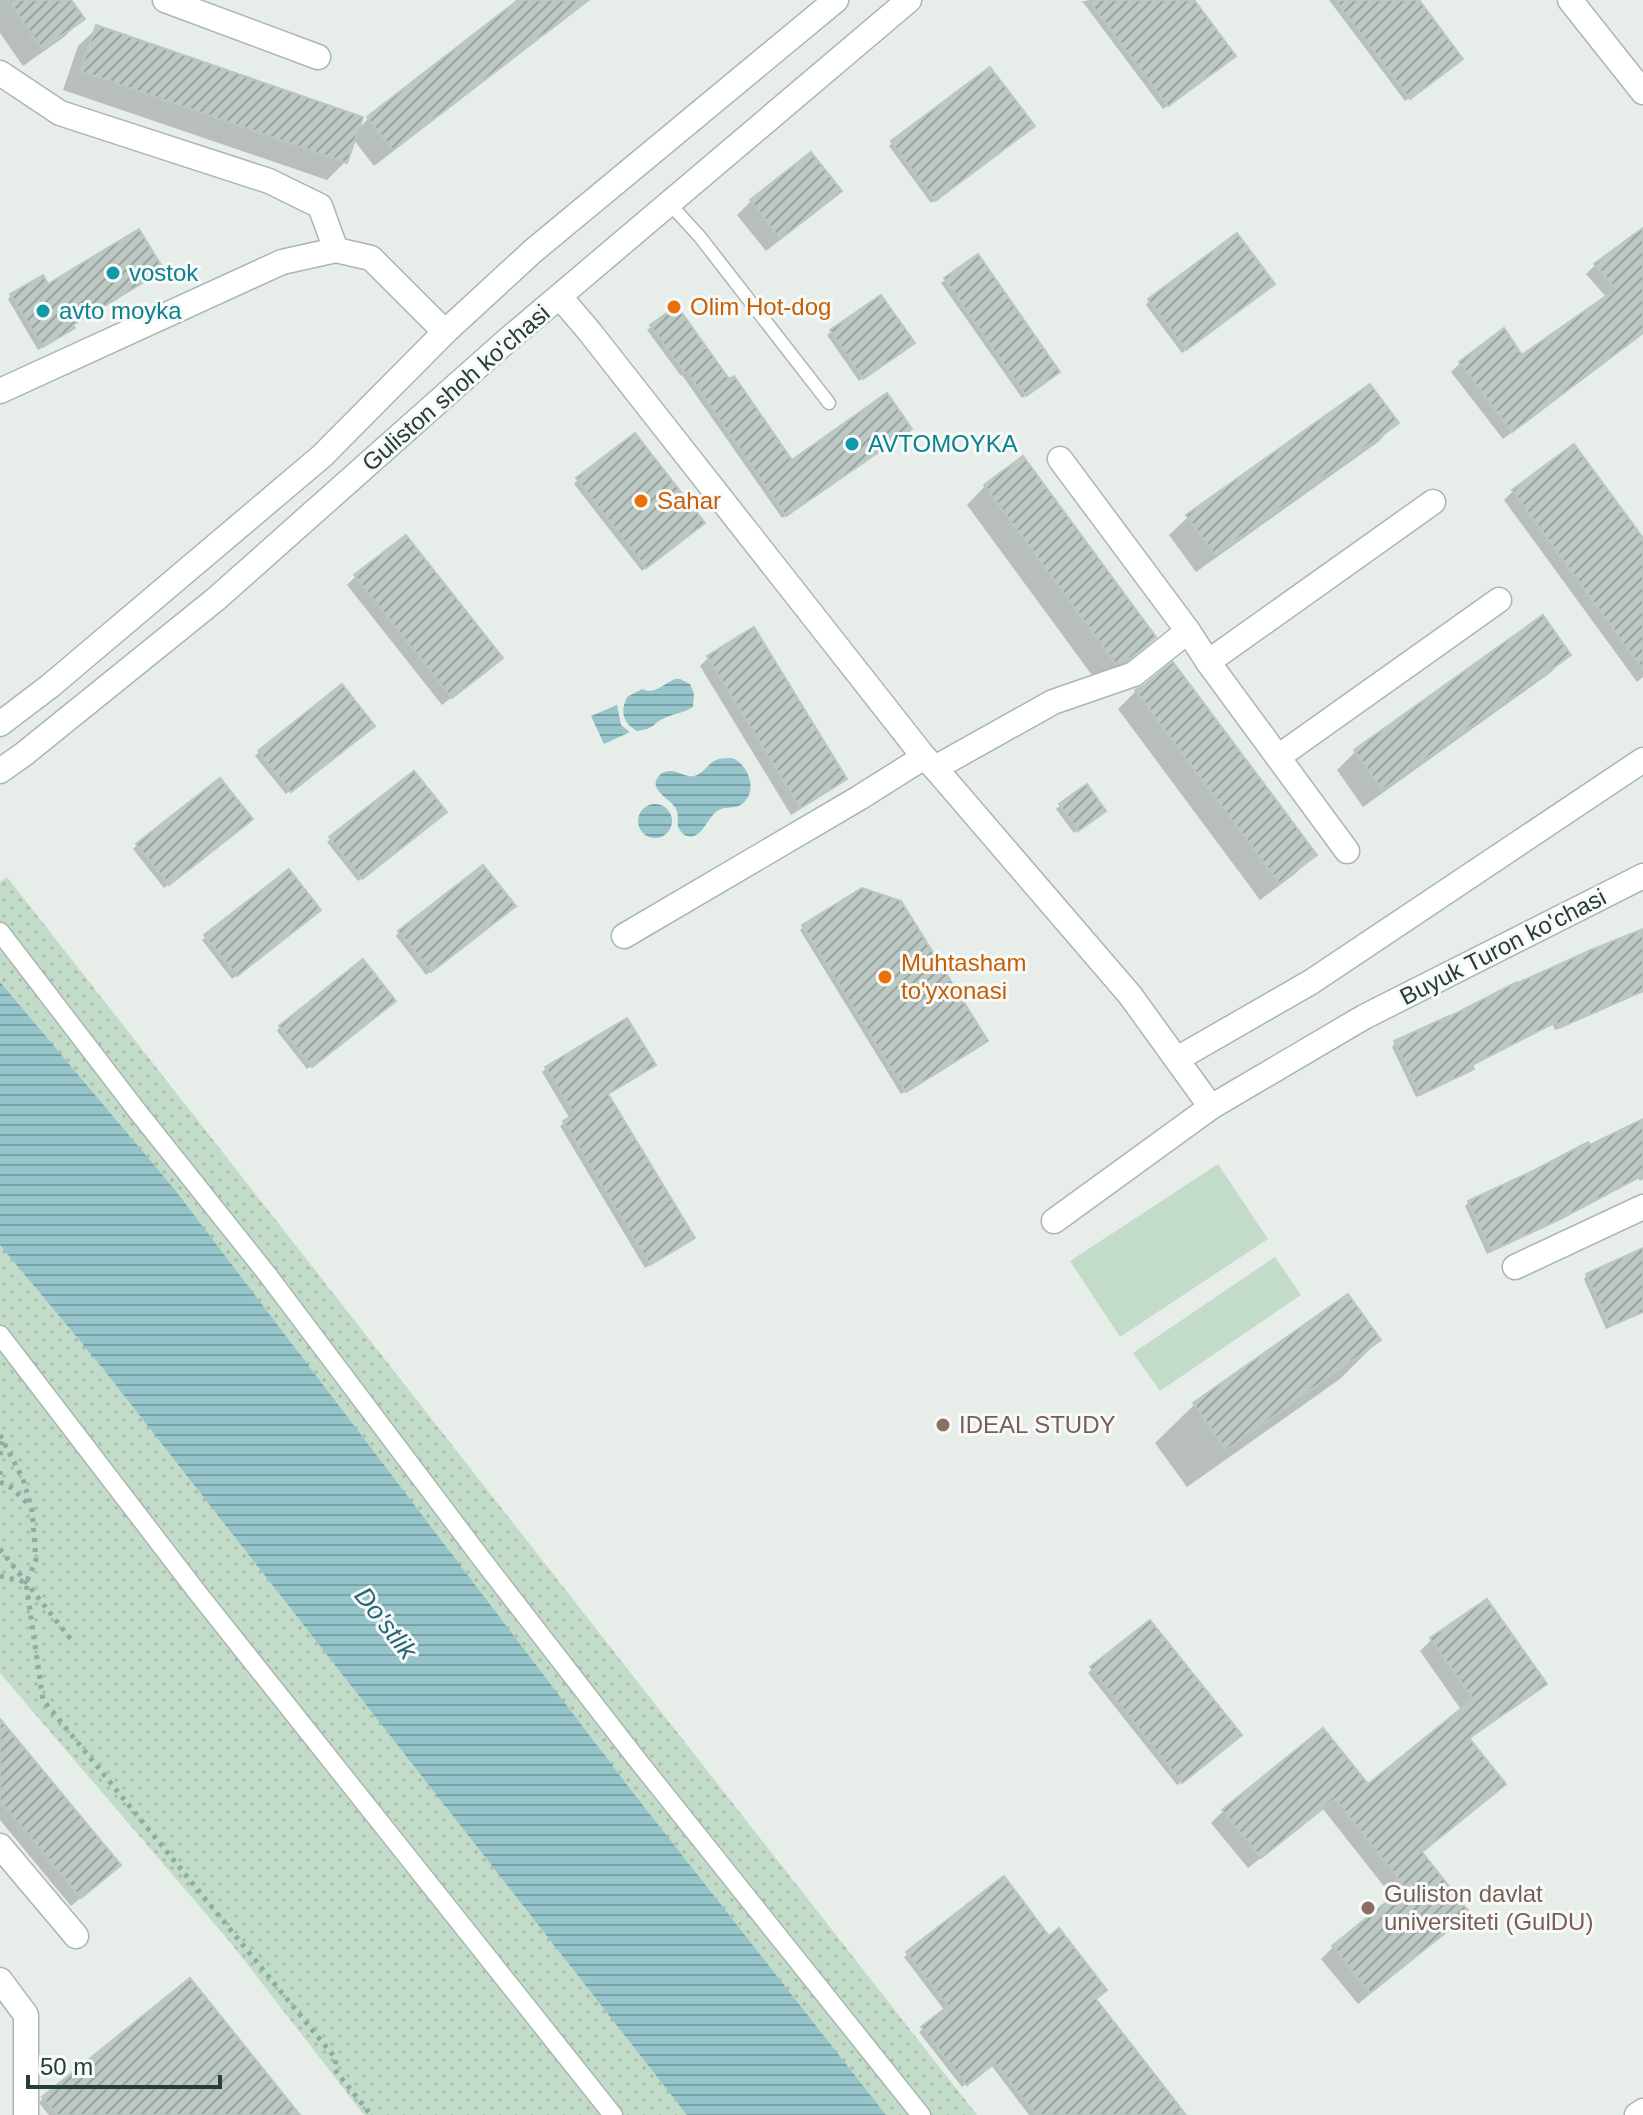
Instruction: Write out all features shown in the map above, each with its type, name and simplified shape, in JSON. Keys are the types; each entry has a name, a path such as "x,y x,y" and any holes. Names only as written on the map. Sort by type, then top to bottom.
{"street":[{"path":"165,0 318,57"},
{"name":"Guliston shoh ko'chasi","path":"0,724 50,686 322,456 445,332 533,251 836,0"},
{"name":"Guliston shoh ko'chasi","path":"0,771 216,599 503,344 909,0"},
{"path":"1570,0 1643,92"},
{"path":"0,73 60,113 269,181 320,206 336,250"},
{"path":"0,391 282,262 336,250 371,258 445,332"},
{"path":"560,297 929,762 1130,995 1211,1107"},
{"path":"1060,459 1347,851"},
{"path":"1208,662 1433,502"},
{"path":"1278,757 1499,600"},
{"path":"624,936 859,798 929,762 1053,702 1134,674 1188,631"},
{"path":"1177,1059 1311,982 1643,760"},
{"name":"Buyuk Turon ko'chasi","path":"1054,1221 1211,1107 1364,1017 1643,876"},
{"path":"0,932 267,1274 639,1762 921,2115"},
{"path":"1515,1267 1643,1207"},
{"path":"0,1335 197,1592 613,2115"},
{"path":"0,1846 76,1936"},
{"path":"0,1980 26,2015 26,2115"},
{"path":"1637,2115 1643,2111"}],"lane":[{"path":"669,203 700,237 829,403"}],"path":[{"path":"0,1455 1,1438"},
{"path":"1,1438 23,1479 31,1506 36,1560 26,1583 43,1700 336,2059 335,2070 371,2115"},
{"path":"0,1471 0,1481 31,1506"},
{"path":"0,1549 73,1642"},
{"path":"0,1576 26,1583"}],"green space":[{"path":"7,877 977,2115 364,2115 230,1942 0,1673 0,882"},
{"path":"1218,1164 1268,1239 1120,1337 1070,1261"},
{"path":"1275,1257 1301,1295 1160,1391 1133,1353"}],"water":[{"path":"675,679 690,684 694,694 693,707 643,730 637,731 626,721 623,712 627,697 642,689 655,690"},
{"path":"617,705 621,725 630,732 604,744 591,716"},
{"path":"732,758 747,772 751,785 747,799 740,806 719,810 697,834 684,835 678,827 674,805 657,789 656,780 668,771 694,776 715,760"},
{"path":"655,804 667,809 672,821 667,833 655,838 643,833 638,821 643,809"},
{"name":"Do'stlik","path":"0,982 175,1190 634,1794 886,2115 687,2115 101,1366 0,1245"}],"building":[{"path":"8,0 71,0 85,19 42,49"},
{"path":"518,0 588,0 393,150 367,117"},
{"path":"1088,0 1194,0 1236,56 1168,106"},
{"path":"1335,0 1419,0 1463,59 1410,99"},
{"path":"96,25 363,117 347,163 80,71"},
{"path":"990,67 1035,126 935,201 891,141"},
{"path":"811,152 842,191 780,239 750,200"},
{"path":"1643,228 1643,333 1512,432 1459,362 1504,328 1522,355 1616,289 1594,264"},
{"path":"139,229 164,270 73,325 75,328 43,347 10,294 43,275 48,284"},
{"path":"1237,233 1275,284 1186,350 1148,299"},
{"path":"978,254 1060,372 1026,396 944,278"},
{"path":"881,295 915,343 863,379 830,330"},
{"name":"AVTOMOYKA","path":"677,306 729,379 734,376 792,460 887,393 912,429 786,516 687,372 650,325"},
{"path":"1370,384 1399,423 1215,555 1186,515"},
{"name":"Sahar","path":"635,433 705,523 646,568 576,478"},
{"path":"1574,444 1643,538 1643,670 1512,490"},
{"path":"1023,456 1156,637 1127,661 1116,664 984,485"},
{"path":"406,535 503,658 452,698 354,575"},
{"path":"1543,615 1571,655 1382,790 1354,750"},
{"path":"754,627 847,779 800,808 707,656"},
{"path":"1173,662 1317,855 1279,883 1135,690"},
{"path":"342,684 375,726 291,792 258,751"},
{"path":"414,771 447,812 362,879 329,837"},
{"path":"220,778 253,819 169,885 136,844"},
{"path":"1087,784 1106,811 1078,831 1059,804"},
{"path":"483,865 516,906 431,972 398,931"},
{"path":"289,869 321,910 237,976 204,935"},
{"path":"862,888 901,901 988,1041 906,1092 802,925"},
{"path":"1643,929 1643,991 1559,1028 1556,1022 1472,1065 1474,1069 1420,1095 1394,1041 1517,982"},
{"path":"363,959 396,1001 312,1067 279,1026"},
{"path":"627,1018 656,1065 608,1094 695,1238 650,1265 563,1121 574,1114 545,1067"},
{"path":"1643,1119 1643,1175 1491,1251 1468,1201 1588,1142 1590,1145"},
{"path":"1643,1248 1643,1312 1610,1326 1586,1274"},
{"path":"1348,1294 1381,1340 1226,1450 1193,1403"},
{"path":"1487,1599 1547,1684 1469,1738 1506,1784 1422,1852 1470,1913 1370,1993 1332,1946 1405,1887 1335,1799 1261,1858 1222,1810 1323,1728 1368,1784 1473,1699 1430,1638"},
{"path":"1150,1620 1242,1735 1182,1783 1090,1667"},
{"path":"0,1719 121,1865 81,1898 0,1801"},
{"path":"1004,1876 1049,1936 1059,1928 1107,1990 1096,1999 1186,2115 1036,2115 995,2063 967,2085 921,2027 948,2006 906,1952"},
{"path":"190,1978 300,2115 57,2115 42,2097"}],"place":[{"name":"vostok","path":"113,273"},
{"name":"Olim Hot-dog","path":"674,307"},
{"name":"avto moyka","path":"43,311"},
{"name":"AVTOMOYKA","path":"852,444"},
{"name":"Sahar","path":"641,501"},
{"name":"Muhtasham to'yxonasi","path":"885,977"},
{"name":"IDEAL STUDY","path":"943,1425"},
{"name":"Guliston davlat universiteti (GulDU)","path":"1368,1908"}]}
